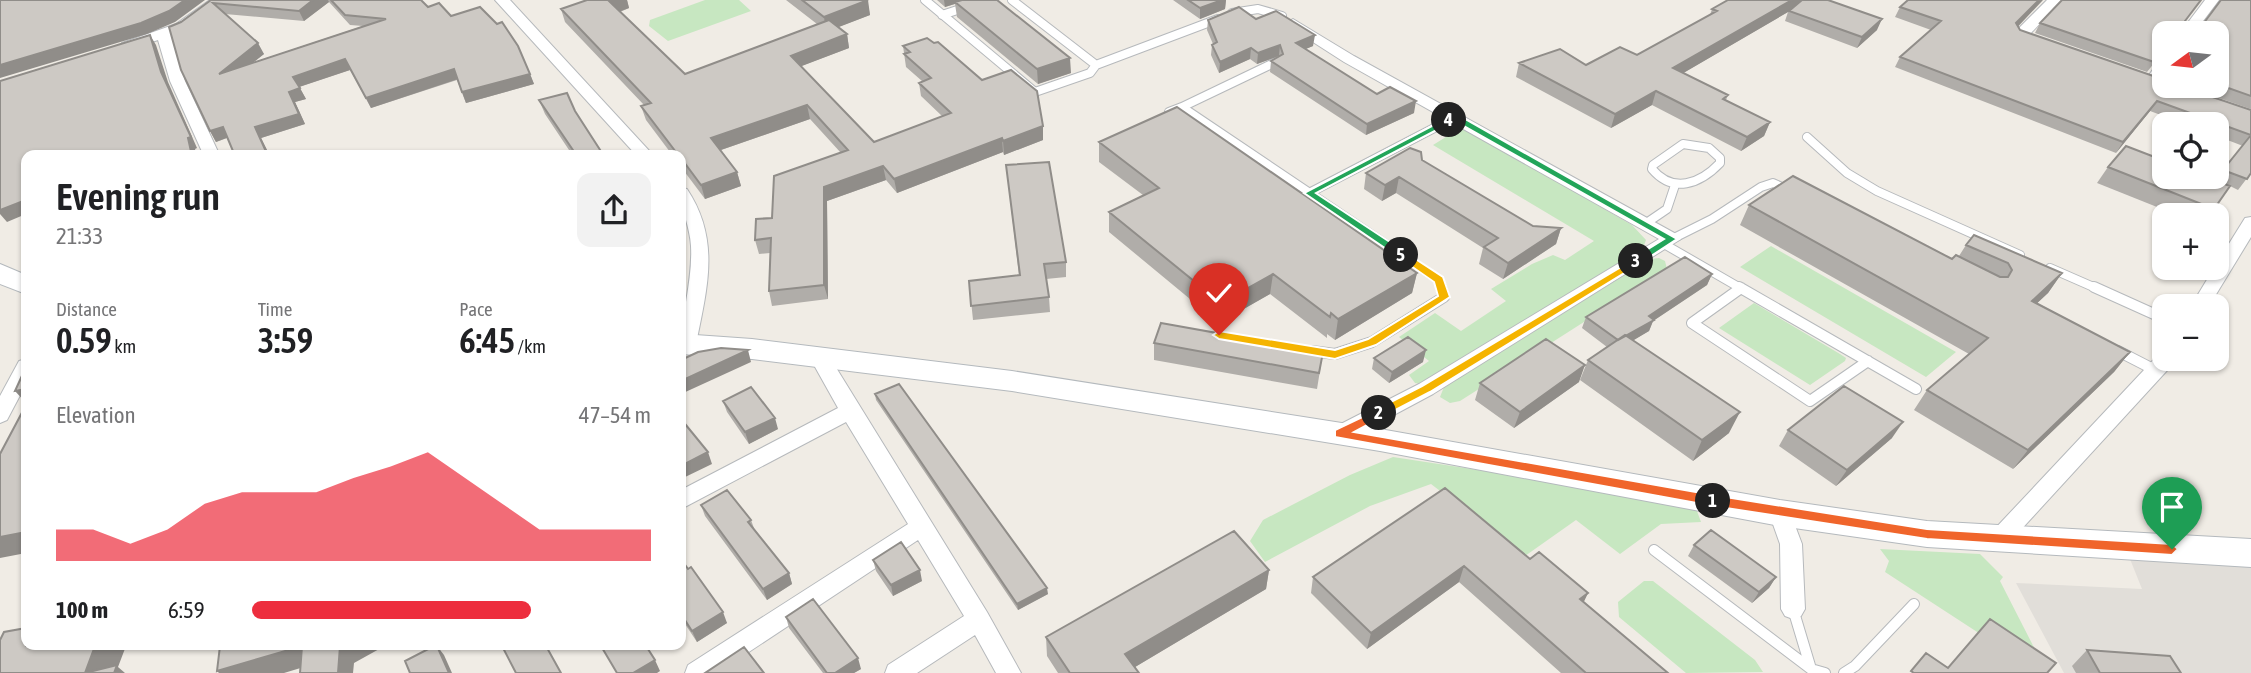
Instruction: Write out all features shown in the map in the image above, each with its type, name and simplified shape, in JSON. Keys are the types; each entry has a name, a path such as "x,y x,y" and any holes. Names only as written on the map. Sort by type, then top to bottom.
{"street":[{"path":"117,50 181,27 219,0"},
{"path":"502,0 640,150"},
{"path":"2055,0 2020,35 2059,49"},
{"path":"2196,21 2212,0"},
{"path":"1282,17 1447,121 1645,224 1668,242 1426,389 1340,434"},
{"path":"164,34 166,54 209,150"},
{"path":"686,199 696,222 701,269 686,335"},
{"path":"2207,294 2251,222"},
{"path":"0,273 21,283"},
{"path":"686,344 1012,381 1340,434 1780,513 1927,534 2251,553"},
{"path":"820,358 849,411 979,619 1009,673"},
{"path":"1998,540 2154,371"},
{"path":"0,415 21,375"},
{"path":"686,497 849,411"},
{"path":"1780,513 1791,544 1793,609"},
{"path":"697,673 922,526"},
{"path":"897,673 979,619"}],"lane":[{"path":"925,0 1035,92 1090,73 1096,65 1241,10 1258,9"},
{"path":"942,15 988,0"},
{"path":"1012,0 1096,65"},
{"path":"1244,0 1258,9 1282,17"},
{"path":"1157,117 1276,62"},
{"path":"1182,107 1439,280 1444,297 1372,342 1335,355 1296,348"},
{"path":"1309,193 1447,121"},
{"path":"1807,137 1847,173 1877,191 2024,257"},
{"path":"1683,144 1700,145 1720,158 1717,167 1696,182 1675,185 1660,179 1652,169 1656,161 1677,147 1683,144"},
{"path":"1668,242 1712,219 1761,187 1773,183 1797,194"},
{"path":"1645,224 1662,215 1673,202 1675,185"},
{"path":"1668,242 1741,288 1916,389"},
{"path":"2036,262 2152,313"},
{"path":"1741,288 1692,323 1810,401 1868,361"},
{"path":"2109,347 2152,361"},
{"path":"1654,550 1809,671 1825,673"},
{"path":"1844,673 1855,666 1914,604"},
{"path":"1793,609 1809,671"}],"shaded area":[{"path":"2130,559 2251,566 2251,673 2064,673 2016,583 2142,589"}],"green space":[{"path":"705,0 739,0 751,11 668,41 649,26 650,20"},
{"path":"1462,127 1632,225 1646,240 1643,248 1421,384 1415,383 1409,375 1429,361 1399,337 1435,313 1461,331 1506,301 1491,289 1532,264 1553,255 1565,260 1594,241 1433,145"},
{"path":"1771,246 1956,352 1926,377 1740,267"},
{"path":"1659,258 1665,261 1667,269 1460,401 1450,403 1440,397 1444,387 1650,259"},
{"path":"1754,303 1840,354 1846,358 1845,361 1810,385 1719,328"},
{"path":"1393,457 1694,503 1701,522 1661,524 1620,554 1576,520 1525,556 1431,484 1370,506 1265,562 1250,541 1263,520 1350,475"},
{"path":"1880,549 1980,554 2003,577 2000,581 2045,669 2040,673 1885,572 1889,561"},
{"path":"1644,581 1653,581 1755,660 1763,672 1686,673 1619,617 1618,602"}],"building":[{"path":"0,0 185,0 169,11 141,23 0,65"},
{"path":"211,0 313,0 299,11 213,3 258,43 219,74 386,19 345,15 331,0 421,0 428,7 439,3 451,16 480,7 497,24 502,22 518,46 530,74 462,92 454,69 366,98 345,59 293,77 300,88 289,92 299,114 255,127 265,150 233,150 223,127 210,131 181,70 169,27 181,22"},
{"path":"587,0 611,0 609,1 685,74 829,20 847,34 791,56 874,142 951,113 919,83 931,78 904,54 910,52 903,46 927,38 934,43 938,42 982,80 1011,70 1037,91 1043,126 1003,141 1002,138 894,179 883,166 824,187 824,285 769,291 771,238 755,240 756,219 772,218 774,176 848,150 807,105 711,138 737,172 701,185 686,165 686,150 674,150 641,106 651,103 561,9"},
{"path":"802,0 868,0 824,17"},
{"path":"997,0 1070,58 1037,69 955,2"},
{"path":"1188,0 1222,0 1200,8"},
{"path":"1728,0 1792,0 1673,68 1728,95 1723,99 1770,122 1747,137 1656,91 1615,114 1519,63 1560,49 1586,65 1620,47 1637,55 1717,11 1712,9"},
{"path":"1802,0 1828,0 1882,19 1862,37 1789,11"},
{"path":"1908,0 2039,0 2016,23 2020,30 2152,76 2152,98 2216,98 2251,110 2251,135 2229,127 2229,112 2187,112 2157,101 2123,142 1900,57 1941,21 1900,7"},
{"path":"2062,0 2201,0 2185,21 2152,21 2152,61 2040,23"},
{"path":"2221,0 2251,0 2251,96 2230,89 2230,21 2205,21"},
{"path":"1239,7 1256,19 1276,11 1315,35 1296,43 1377,94 1390,87 1416,101 1367,124 1271,61 1283,54 1280,45 1258,53 1251,48 1220,62 1212,45 1217,42 1208,20"},
{"path":"150,35 161,72 191,137 188,138 191,150 21,150 21,202 0,210 0,81"},
{"path":"567,93 575,111 600,150 573,150 539,100"},
{"path":"1177,107 1417,273 1338,319 1331,313 1330,317 1273,274 1221,303 1109,212 1159,188 1099,142"},
{"path":"2251,135 2251,173 2247,179 2229,172 2229,162"},
{"path":"2126,146 2152,156 2152,184 2108,167"},
{"path":"1410,148 1421,152 1422,160 1533,226 1561,228 1508,263 1484,247 1498,238 1399,177 1385,185 1366,173"},
{"path":"1049,162 1066,262 1044,264 1049,297 971,306 969,281 1020,275 1006,165"},
{"path":"1793,176 1952,259 1956,255 2000,277 2008,277 2012,270 2008,263 1966,245 1974,235 2062,273 2032,301 2130,352 2028,450 1927,390 1988,338 1749,205"},
{"path":"2164,189 2228,189 2218,203 2199,203"},
{"path":"1685,257 1712,274 1649,316 1654,320 1618,340 1586,317"},
{"path":"1161,323 1323,352 1319,373 1154,343"},
{"path":"1625,335 1740,412 1702,440 1588,360"},
{"path":"1408,337 1426,350 1392,372 1374,358"},
{"path":"1546,339 1585,365 1520,412 1480,383"},
{"path":"721,348 748,350 686,379 686,358 698,352"},
{"path":"21,378 21,390 15,391"},
{"path":"899,384 1047,588 1017,604 875,394"},
{"path":"1844,386 1903,422 1847,470 1788,430"},
{"path":"751,387 775,418 745,432 723,401"},
{"path":"21,414 21,533 0,537 0,454"},
{"path":"686,425 708,452 686,463"},
{"path":"1445,488 1530,559 1539,552 1588,593 1580,599 1668,673 1586,673 1464,566 1371,633 1313,577"},
{"path":"727,490 751,520 748,522 789,573 763,589 701,505"},
{"path":"1711,530 1776,577 1759,592 1694,545"},
{"path":"1234,531 1269,570 1125,654 1139,673 1070,673 1046,637"},
{"path":"901,542 920,570 891,585 873,560"},
{"path":"686,566 688,569 691,567 723,612 692,631 686,622"},
{"path":"813,599 858,658 835,673 827,673 786,617"},
{"path":"1990,619 2056,663 2047,673 1911,671 1926,653 1948,668"},
{"path":"21,629 21,650 94,650 85,673 0,673 0,640 4,632"},
{"path":"744,647 764,673 705,673"},
{"path":"220,650 288,650 217,671"},
{"path":"302,650 340,650 338,673 300,673"},
{"path":"426,650 439,650 449,673 410,673 405,661"},
{"path":"504,650 548,650 561,673 516,673"},
{"path":"603,650 649,650 655,660 633,673 617,673"},
{"path":"2087,650 2170,656 2181,673 2100,673"},
{"path":"117,665 114,673 85,673"}],"route":[{"path":"1219,335 1335,355 1372,342 1444,297 1444,289 1439,280 1309,193 1455,117 1672,239 1426,389 1340,434 1780,513 1927,534 2172,549"}]}
